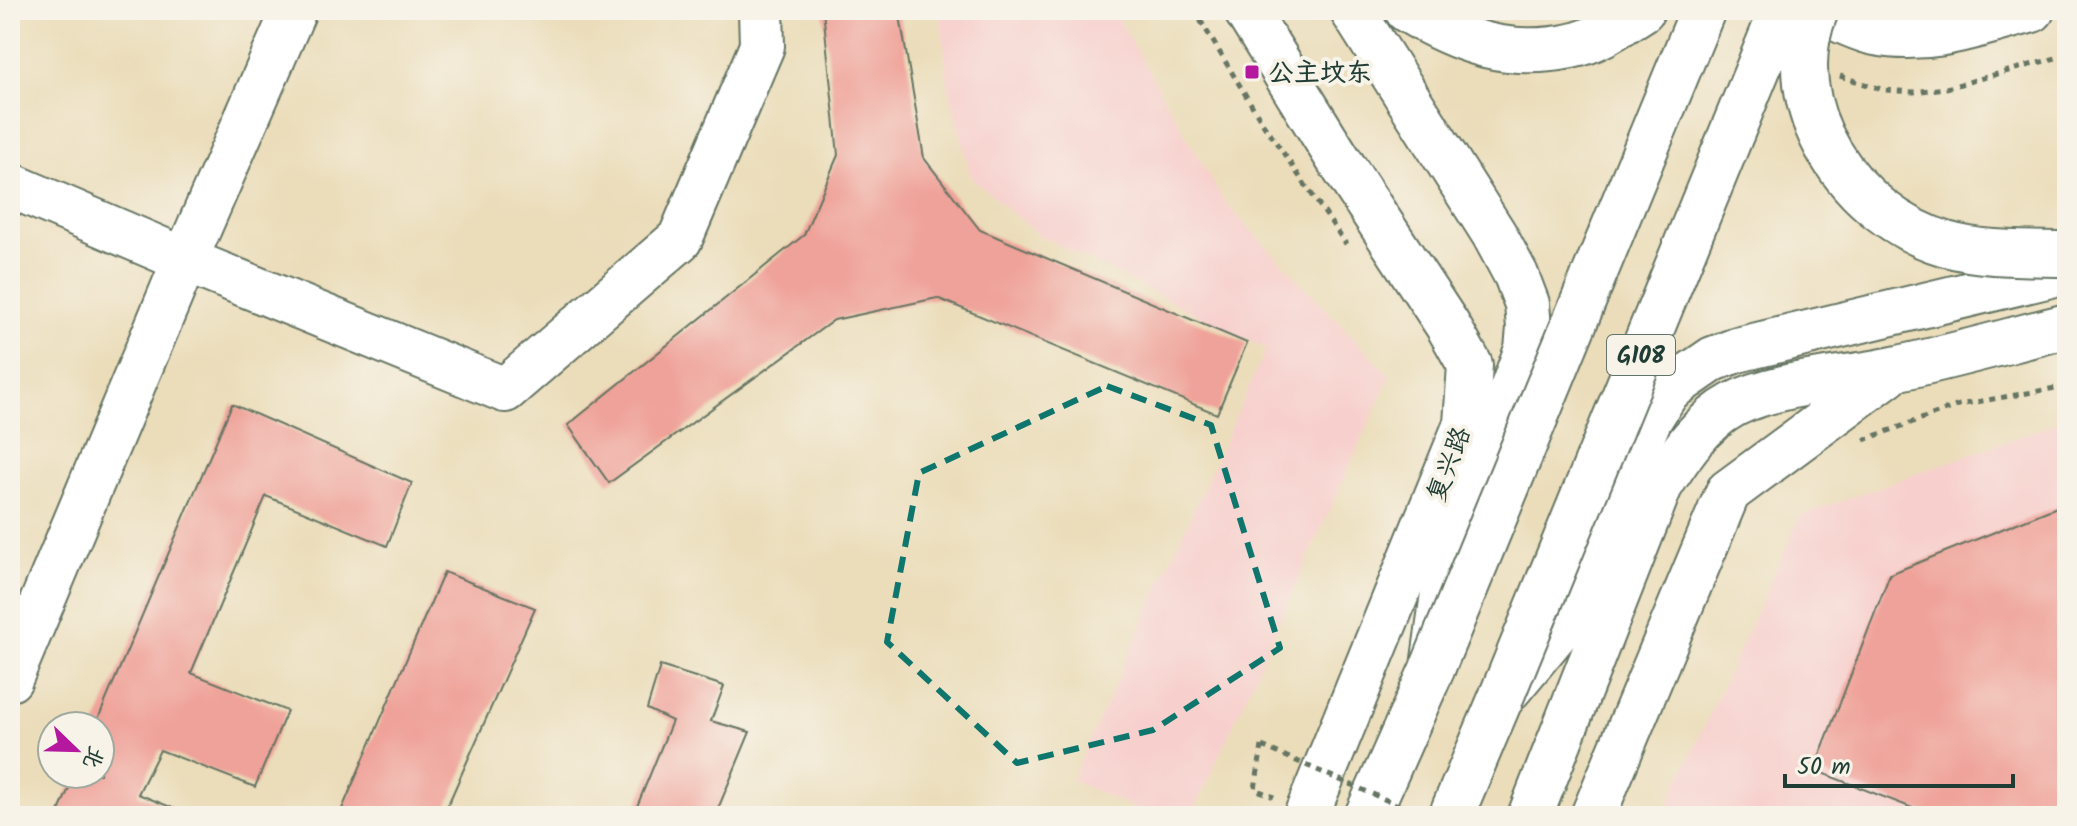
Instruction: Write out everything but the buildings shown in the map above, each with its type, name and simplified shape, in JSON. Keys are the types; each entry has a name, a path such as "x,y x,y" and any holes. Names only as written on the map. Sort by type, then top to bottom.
{"main road":[{"path":"10,679 185,260 294,10"},
{"path":"10,185 505,390 680,239 762,46 761,10"},
{"name":"复兴路","path":"1246,10 1470,365 1466,424 1307,814"},
{"path":"1352,10 1494,234 1516,275 1527,304 1527,349 1447,564 1433,667"},
{"path":"1407,10 1438,29 1474,44 1508,49 1542,49 1572,46 1612,29 1642,10"},
{"name":"G108","path":"1367,816 1433,667 1703,10"},
{"name":"G108","path":"1451,816 1782,10"},
{"path":"2032,10 1944,34 1912,38 1872,33 1817,10 1804,55 1806,87 1811,112 1823,142 1853,184 1904,224 1946,244 1986,251 2067,254"},
{"path":"1500,700 1565,622 1649,420 1668,390 1690,372 1737,350 2067,271"},
{"path":"1530,816 1660,486 1682,452 1706,425 1734,405 1772,392 1896,369 2067,326"},
{"path":"1593,816 1728,492 1896,369"}],"path":[{"path":"1194,10 1262,122 1352,252"},
{"path":"1863,440 1959,405 2067,386"},
{"path":"1307,814 1255,789 1262,746 1423,816"}],"highlighted area":[{"path":"1107,386 1211,425 1280,648 1153,730 1017,763 887,642 919,473"}],"shaded area":[{"path":"940,10 1113,10 1225,203 1390,376 1192,816 1151,816 1072,780 1266,349 1038,235 971,177 948,84"},
{"path":"2067,419 2067,816 1663,816 1800,516"}],"place":[{"name":"公主坟东","path":"1252,72"}]}
